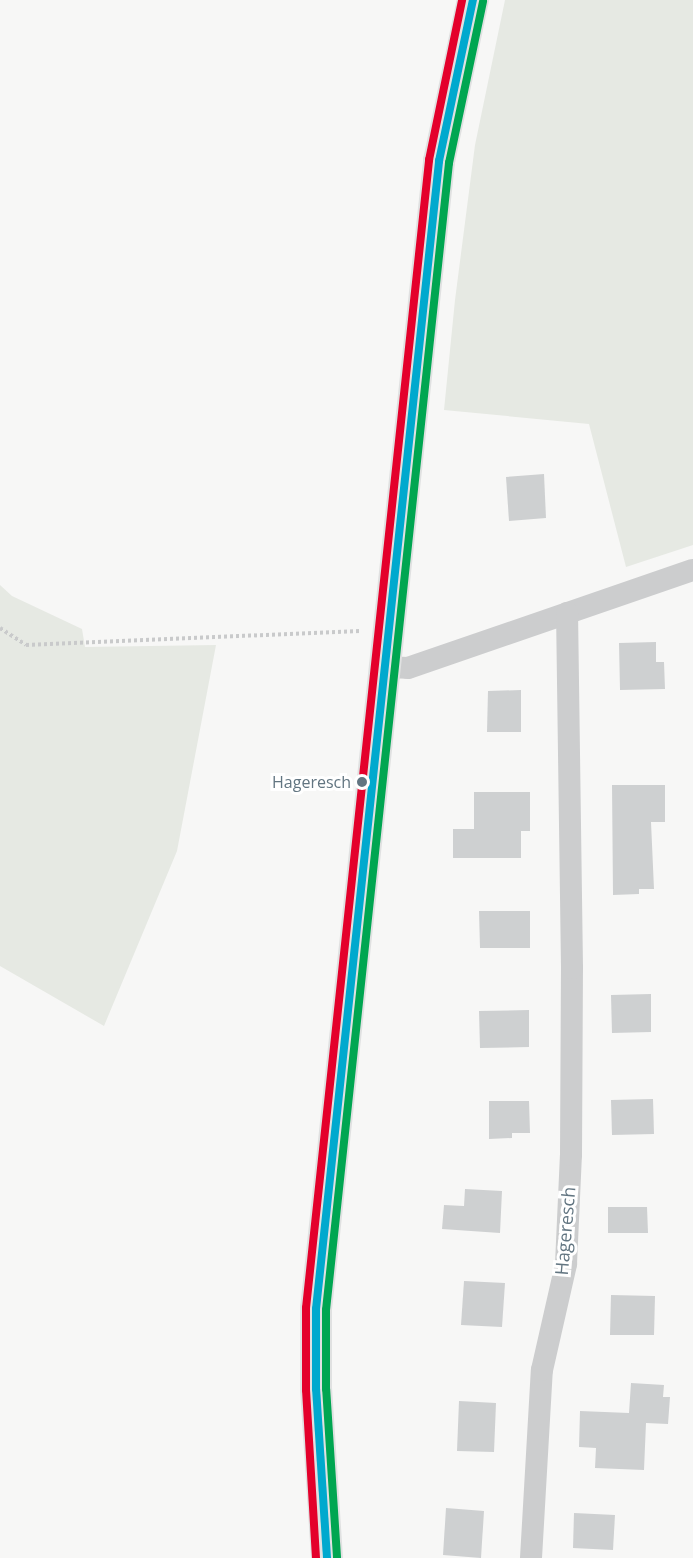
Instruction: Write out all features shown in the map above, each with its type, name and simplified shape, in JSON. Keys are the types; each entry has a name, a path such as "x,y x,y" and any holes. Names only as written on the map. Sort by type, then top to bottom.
{"main road":[{"path":"327,1558 316,1389 316,1309 439,161 473,0"}],"street":[{"path":"383,668 408,668 693,570"},
{"name":"Hageresch","path":"531,1558 542,1370 566,1264 571,1155 572,968 567,613"}],"path":[{"path":"0,628 26,645 387,630"}],"shaded area":[{"path":"505,0 693,0 693,545 626,567 589,424 444,410 455,300 475,145"},
{"path":"0,585 12,596 82,629 85,647 216,645 177,851 104,1026 0,966"}],"building":[{"path":"544,474 546,518 509,521 506,477"},
{"path":"656,642 656,662 664,662 665,689 620,690 619,643"},
{"path":"521,690 521,732 487,732 488,691"},
{"path":"612,785 665,785 665,822 651,822 654,889 639,889 639,894 613,895"},
{"path":"474,792 530,792 530,831 521,831 521,858 453,858 453,829 474,829"},
{"path":"479,911 530,911 530,948 480,948"},
{"path":"651,994 651,1032 612,1033 611,995"},
{"path":"529,1010 529,1047 480,1048 479,1011"},
{"path":"653,1099 654,1134 612,1135 611,1100"},
{"path":"489,1101 529,1101 530,1133 512,1133 512,1138 489,1139"},
{"path":"465,1189 502,1191 500,1233 442,1229 444,1205 464,1206"},
{"path":"608,1207 647,1207 648,1233 608,1233"},
{"path":"464,1281 505,1283 502,1327 461,1325"},
{"path":"611,1295 655,1296 654,1335 610,1335"},
{"path":"631,1383 664,1385 663,1397 670,1397 668,1424 646,1423 644,1470 595,1468 596,1448 579,1447 580,1411 629,1413"},
{"path":"459,1401 496,1403 494,1452 457,1451"},
{"path":"446,1508 484,1511 481,1558 443,1555"},
{"path":"574,1513 615,1515 613,1550 573,1548"}],"transit line":[{"path":"316,1558 306,1390 306,1308 429,160 462,0"},
{"path":"327,1558 316,1389 316,1309 439,161 473,0"},
{"path":"337,1557 326,1389 326,1310 449,163 483,2"}],"place":[{"name":"Hageresch","path":"362,782"}]}
